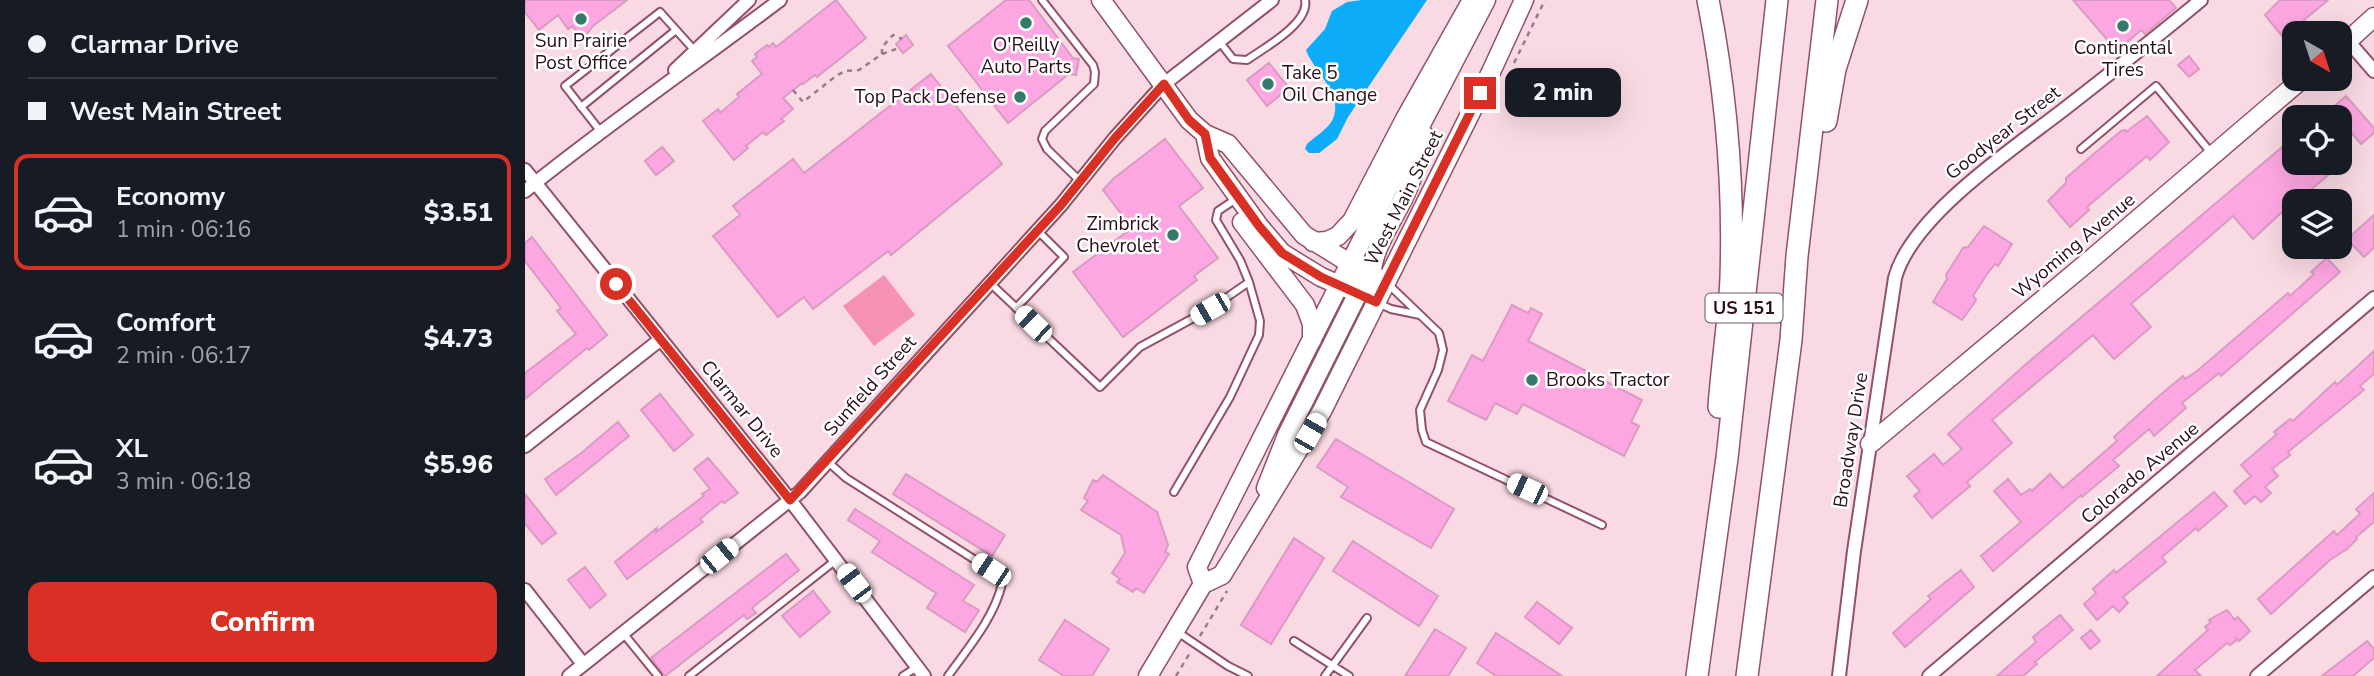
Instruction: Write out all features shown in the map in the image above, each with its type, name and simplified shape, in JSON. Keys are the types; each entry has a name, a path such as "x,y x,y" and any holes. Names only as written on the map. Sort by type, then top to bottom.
{"highway":[{"path":"1705,615 1731,280 1726,117 1708,0"},
{"name":"US 151","path":"1697,676 1727,458 1777,0"},
{"name":"US 151","path":"1747,676 1791,340 1797,256 1828,0"},
{"path":"1797,256 1818,171 1835,69 1857,0"}],"main road":[{"path":"1101,0 1189,120 1205,134 1228,144 1309,238 1327,241 1338,236 1352,220 1472,0"},
{"name":"West Main Street","path":"1202,584 1197,567 1486,0"},
{"name":"West Main Street","path":"1148,676 1202,584 1221,575 1322,411 1376,302 1378,278 1485,83 1524,0"},
{"path":"2352,37 2374,17"},
{"name":"Wyoming Avenue","path":"1870,444 2288,91"},
{"path":"1238,198 1251,196 1266,208 1279,225 1309,238 1378,278 1379,245 1408,189 1431,108"},
{"path":"1205,134 1210,158 1282,253 1321,277 1376,302"},
{"path":"1238,198 1242,222 1305,305 1312,324 1312,340"},
{"path":"1252,523 1287,435 1358,293 1357,275 1351,264"}],"street":[{"path":"530,187 646,96 749,0"},
{"path":"646,96 707,55 780,0"},
{"name":"Sunfield Street","path":"569,676 790,500 1038,231 1164,84 1272,0"},
{"name":"Goodyear Street","path":"1931,222 1958,192 2158,37 2201,0"},
{"path":"2352,51 2374,71"},
{"name":"Clarmar Drive","path":"525,170 530,187 661,339 790,500 920,671"},
{"name":"Broadway Drive","path":"1839,676 1870,444 1897,270 1906,251 1931,222"},
{"name":"Colorado Avenue","path":"1929,676 2374,298"},
{"path":"525,446 661,339"},
{"path":"2257,676 2374,577"},
{"path":"525,590 583,664"}],"lane":[{"path":"1042,0 1093,65 1095,72 1094,84 1045,131 1042,139 1047,149 1080,181"},
{"path":"1219,41 1233,59 1247,60 1303,17 1307,7 1305,0"},
{"path":"601,132 565,86 660,12 695,51"},
{"path":"581,107 677,30"},
{"path":"2081,149 2157,86 2213,155"},
{"path":"1174,492 1230,397 1259,335 1260,321 1249,282 1240,260 1216,220 1218,211 1238,198"},
{"path":"1016,308 1064,257 1038,231"},
{"path":"1378,278 1440,333 1443,349 1438,370 1420,410 1426,442 1602,525"},
{"path":"990,283 1100,387 1140,348 1210,309 1249,282"},
{"path":"1376,302 1391,309 1420,315"},
{"path":"828,461 846,478 991,570 1002,584 999,597 979,632 948,676"},
{"path":"689,676 836,559"},
{"path":"1325,676 1367,618"},
{"path":"1175,630 1240,674 1248,676"},
{"path":"623,633 658,676"},
{"path":"1294,642 1349,676"},
{"path":"903,676 920,671"}],"path":[{"path":"882,54 884,43 893,35 902,39"},
{"path":"793,90 803,103 836,76 867,67 882,54 899,48"}],"shaded area":[{"path":"884,275 915,315 874,346 843,306"}],"water":[{"path":"1427,0 1348,117 1337,139 1319,153 1309,153 1305,149 1307,144 1332,121 1335,102 1306,50 1325,29 1332,11 1347,2"}],"building":[{"name":"Sun Prairie Post Office","path":"525,0 627,0 593,26 586,35 581,36 572,26 568,29 558,15 539,30 525,12"},
{"path":"836,0 866,38 817,77 815,75 802,83 783,98 793,109 781,119 784,121 766,135 763,132 734,160 703,121 718,109 720,113 739,97 737,94 762,74 752,61 757,57 755,54 773,43 776,47"},
{"path":"1006,0 1029,0 1073,58 1079,59 1076,75 1069,74 1008,123 948,46"},
{"name":"Continental Tires","path":"2073,0 2169,0 2176,8 2145,34 2141,30 2117,51"},
{"path":"2280,0 2328,0 2304,21 2282,21 2282,36 2265,15"},
{"path":"906,35 913,45 903,53 896,44"},
{"path":"2189,56 2199,69 2189,77 2178,65"},
{"name":"Take 5 Oil Change","path":"1269,63 1289,88 1267,106 1247,80"},
{"path":"931,74 1002,164 891,255 888,251 813,309 804,297 778,317 713,236 740,215 733,206 793,159 804,173"},
{"path":"2346,96 2374,128 2374,133 2361,144 2352,134 2352,105 2336,105"},
{"path":"2147,116 2169,142 2150,160 2147,156 2087,207 2089,210 2070,227 2048,201 2066,183 2066,178 2102,147 2121,131 2126,132"},
{"path":"1165,139 1203,188 1179,206 1218,258 1194,276 1197,280 1123,337 1073,272 1132,228 1103,190 1113,179"},
{"path":"662,147 674,161 656,175 645,161"},
{"path":"2282,147 2282,175 2328,175 2312,189 2282,189 2282,212 2253,239 2233,216 2131,304 2151,327 2114,359 2093,335 1992,420 2012,443 1967,482 1970,486 1932,518 1914,496 1920,491 1907,476 1934,454 1943,465 1962,449 1948,434 2025,365"},
{"path":"2374,215 2374,248 2364,257 2352,244 2352,235"},
{"path":"1984,226 2012,244 1998,266 1995,264 1987,274 1973,296 1975,302 1962,320 1933,302 1963,248 1968,247"},
{"path":"532,237 607,335 525,399 525,373 576,334 557,311 561,308 525,261 525,243"},
{"path":"2328,259 2340,272 2221,376 2219,373 2182,403 2186,408 2154,436 2149,429 2113,460 2119,466 1993,571 1981,556 2021,522 1994,491 2008,479 2021,495 2030,489 2032,491 2050,474 2063,488 2117,441 2114,437 2159,396 2183,376 2185,379 2197,371 2288,293 2290,296 2314,274 2311,272"},
{"name":"Brooks Tractor","path":"1512,305 1528,313 1531,308 1542,314 1528,341 1642,400 1631,422 1639,426 1624,456 1523,404 1517,414 1495,403 1486,420 1448,401 1472,355 1483,361"},
{"path":"2374,351 2374,374 2360,386 2364,390 2288,452 2290,455 2272,469 2278,476 2265,487 2271,493 2261,502 2255,496 2245,504 2234,491 2251,476 2241,465 2277,434 2274,432 2290,419 2293,421"},
{"path":"660,394 693,435 674,451 641,410"},
{"path":"618,422 629,436 556,495 545,479"},
{"path":"1336,439 1454,509 1431,548 1341,497 1348,487 1317,467"},
{"path":"708,458 738,493 724,503 722,501 700,519 703,522 627,579 615,562 657,528 656,532 704,496 702,494 710,489 694,469"},
{"path":"906,474 1005,535 992,556 893,494"},
{"path":"1103,475 1157,512 1168,545 1165,552 1169,554 1144,593 1136,588 1133,592 1117,582 1120,579 1112,573 1125,553 1121,535 1081,510 1088,501 1084,498 1093,480 1097,482"},
{"path":"2214,492 2227,506 2162,557 2166,562 2123,597 2128,603 2119,612 2113,606 2097,620 2084,604 2096,593 2093,589"},
{"path":"2374,493 2374,522 2356,537 2347,549 2330,560 2271,614 2258,599 2334,531 2337,535 2360,514 2356,509"},
{"path":"525,494 556,533 542,544 525,524"},
{"path":"855,509 974,585 963,601 979,610 965,632 927,608 936,593 872,552 880,541 848,520"},
{"path":"1294,538 1324,558 1271,644 1241,625"},
{"path":"1353,541 1438,596 1419,626 1333,571"},
{"path":"786,554 799,570 752,608 756,613 747,619 744,615 665,676 651,658"},
{"path":"585,567 606,595 590,608 568,580"},
{"path":"1961,570 1974,587 1905,647 1893,633 1931,599 1928,596"},
{"path":"813,591 830,612 800,637 782,616"},
{"path":"1537,602 1572,628 1559,644 1525,617"},
{"path":"2227,610 2235,620 2238,617 2250,631 2239,641 2235,637 2237,640 2230,645 2227,643 2195,670 2201,676 2157,676 2208,630 2205,627 2211,622 2209,620"},
{"path":"2060,615 2073,630 2035,662 2037,664 2023,676 1997,676 2036,642 2033,637"},
{"path":"1065,620 1109,649 1092,676 1064,676 1039,660"},
{"path":"1435,629 1466,648 1448,676 1405,676"},
{"path":"2091,630 2100,641 2090,649 2081,638"},
{"path":"1496,633 1562,676 1496,676 1477,663"},
{"path":"2367,641 2374,649 2374,658 2353,676 2322,676"}],"place":[{"name":"Sun Prairie Post Office","path":"581,19"},
{"name":"O'Reilly Auto Parts","path":"1026,23"},
{"name":"Continental Tires","path":"2123,26"},
{"name":"Take 5 Oil Change","path":"1268,84"},
{"name":"Top Pack Defense","path":"1020,97"},
{"name":"Zimbrick Chevrolet","path":"1173,235"},
{"name":"Brooks Tractor","path":"1532,380"}],"route":[{"path":"616,284 790,500 1061,205 1115,138 1164,84 1189,120 1205,134 1210,158 1282,253 1321,277 1376,302 1480,93"}]}
